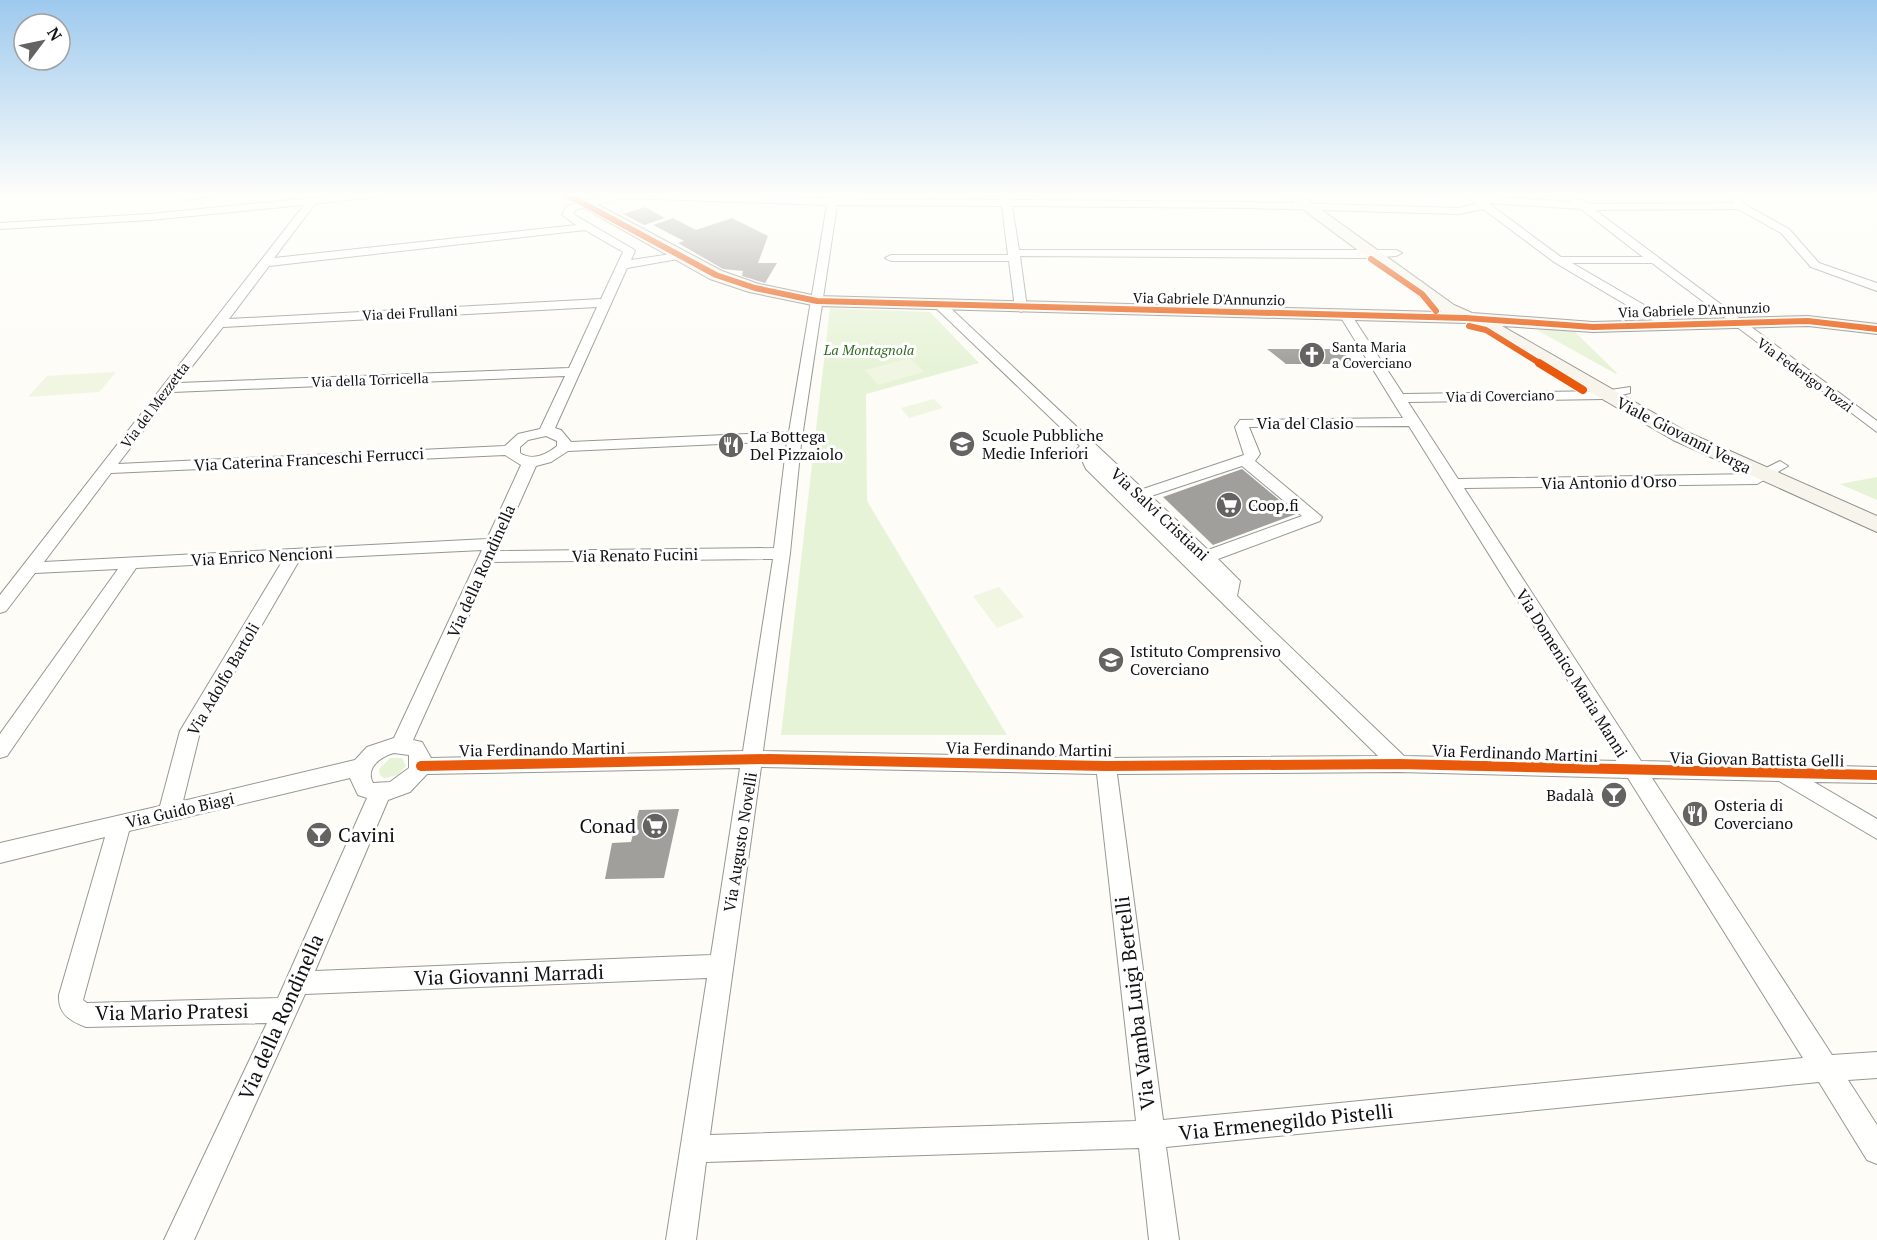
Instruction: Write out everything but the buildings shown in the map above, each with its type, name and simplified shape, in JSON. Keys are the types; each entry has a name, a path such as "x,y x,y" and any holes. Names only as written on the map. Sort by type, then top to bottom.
{"street":[{"name":"Via del Mezzetta","path":"0,607 273,251"},
{"path":"264,263 372,251"},
{"path":"546,432 628,251"},
{"name":"Via Gabriele D'Annunzio","path":"669,251 743,285 817,301 1466,318 1593,327 1733,321 1808,321 1877,329"},
{"name":"Via Augusto Novelli","path":"681,1240 720,966 753,759 796,436 825,251"},
{"path":"1014,251 1022,308"},
{"path":"1370,251 1448,309 1466,318"},
{"name":"Viale Giovanni Verga","path":"1393,251 1455,293 1502,321 1624,390 1877,525"},
{"path":"1546,251 1666,323"},
{"name":"Via Federigo Tozzi","path":"1639,251 1877,428"},
{"path":"1803,251 1815,265 1877,287"},
{"path":"891,258 1396,253"},
{"path":"622,265 678,256"},
{"path":"1558,260 1651,260"},
{"name":"Via dei Frullani","path":"218,324 603,303"},
{"name":"Via Salvi Cristiani","path":"941,306 1231,581 1228,597"},
{"name":"Via Domenico Maria Manni","path":"1346,316 1396,398 1877,1150"},
{"name":"Viale Giovanni Verga","path":"1466,318 1496,330 1604,395 1688,440 1877,509"},
{"name":"Via della Torricella","path":"167,388 572,372"},
{"name":"Viale Giovanni Verga","path":"1604,395 1624,390"},
{"name":"Via di Coverciano","path":"1396,398 1604,395"},
{"name":"Via del Clasio","path":"1245,460 1252,456 1242,427 1245,423 1412,422"},
{"path":"564,447 562,437 546,432 523,437 511,450 519,460 530,462 550,458 564,447 796,436"},
{"name":"Via Salvi Cristiani","path":"1078,437 1091,466 1399,764"},
{"name":"Via Caterina Franceschi Ferrucci","path":"107,469 511,450"},
{"path":"1140,495 1245,460 1314,517 1206,557"},
{"name":"Via della Rondinella","path":"401,745 530,462"},
{"name":"Via Antonio d'Orso","path":"1453,484 1757,479 1773,471"},
{"name":"Via Renato Fucini","path":"490,550 782,553"},
{"name":"Via Enrico Nencioni","path":"30,568 296,554 490,550"},
{"name":"Via Adolfo Bartoli","path":"169,812 190,731 296,554"},
{"path":"0,750 131,563"},
{"path":"401,745 418,751 422,755 421,766 417,774 404,786 380,793 369,791 362,786 359,776 361,767 377,752 401,745"},
{"name":"Via Ferdinando Martini","path":"421,766 753,759 1106,766 1399,764 1636,772"},
{"name":"Via Vamba Luigi Bertelli","path":"1106,766 1164,1240"},
{"name":"Via Guido Biagi","path":"0,853 361,767"},
{"name":"Via Giovan Battista Gelli","path":"1636,772 1877,776"},
{"path":"1786,775 1877,830"},
{"name":"Via della Rondinella","path":"179,1240 298,983 380,793"},
{"name":"Via Mario Pratesi","path":"120,824 71,995 74,1010 86,1015 284,1010"},
{"name":"Via Giovanni Marradi","path":"298,983 720,966"},
{"name":"Via Ermenegildo Pistelli","path":"694,1149 1185,1133 1877,1065"}],"green space":[{"name":"La Montagnola","path":"830,308 930,312 979,363 866,394 867,501 1007,735 781,735"},
{"path":"1537,330 1573,330 1617,373 1616,374"},
{"path":"910,358 924,372 878,385 865,370"},
{"path":"116,372 99,392 28,397 47,376"},
{"path":"934,399 943,408 909,418 901,408"},
{"path":"1877,477 1877,500 1840,484"},
{"path":"999,587 1024,617 997,628 973,596"},
{"path":"390,758 402,758 406,766 398,775 384,778 380,775 379,769"}],"cycle path":[{"path":"671,251 716,275 755,288 817,301 1466,318 1593,327 1808,321 1877,329"},
{"path":"1371,259 1422,294 1436,311"},
{"path":"1469,326 1486,330 1583,390"},
{"path":"421,766 769,759 1106,766 1399,764 1877,775"}],"place":[{"name":"Santa Maria a Coverciano","path":"1312,355"},
{"name":"Scuole Pubbliche Medie Inferiori","path":"962,444"},
{"name":"La Bottega Del Pizzaiolo","path":"731,445"},
{"name":"Coop.fi","path":"1229,505"},
{"name":"Istituto Comprensivo Coverciano","path":"1111,660"},
{"name":"Badalà","path":"1614,795"},
{"name":"Osteria di Coverciano","path":"1695,814"},
{"name":"Conad","path":"655,826"},
{"name":"Cavini","path":"319,835"}]}
